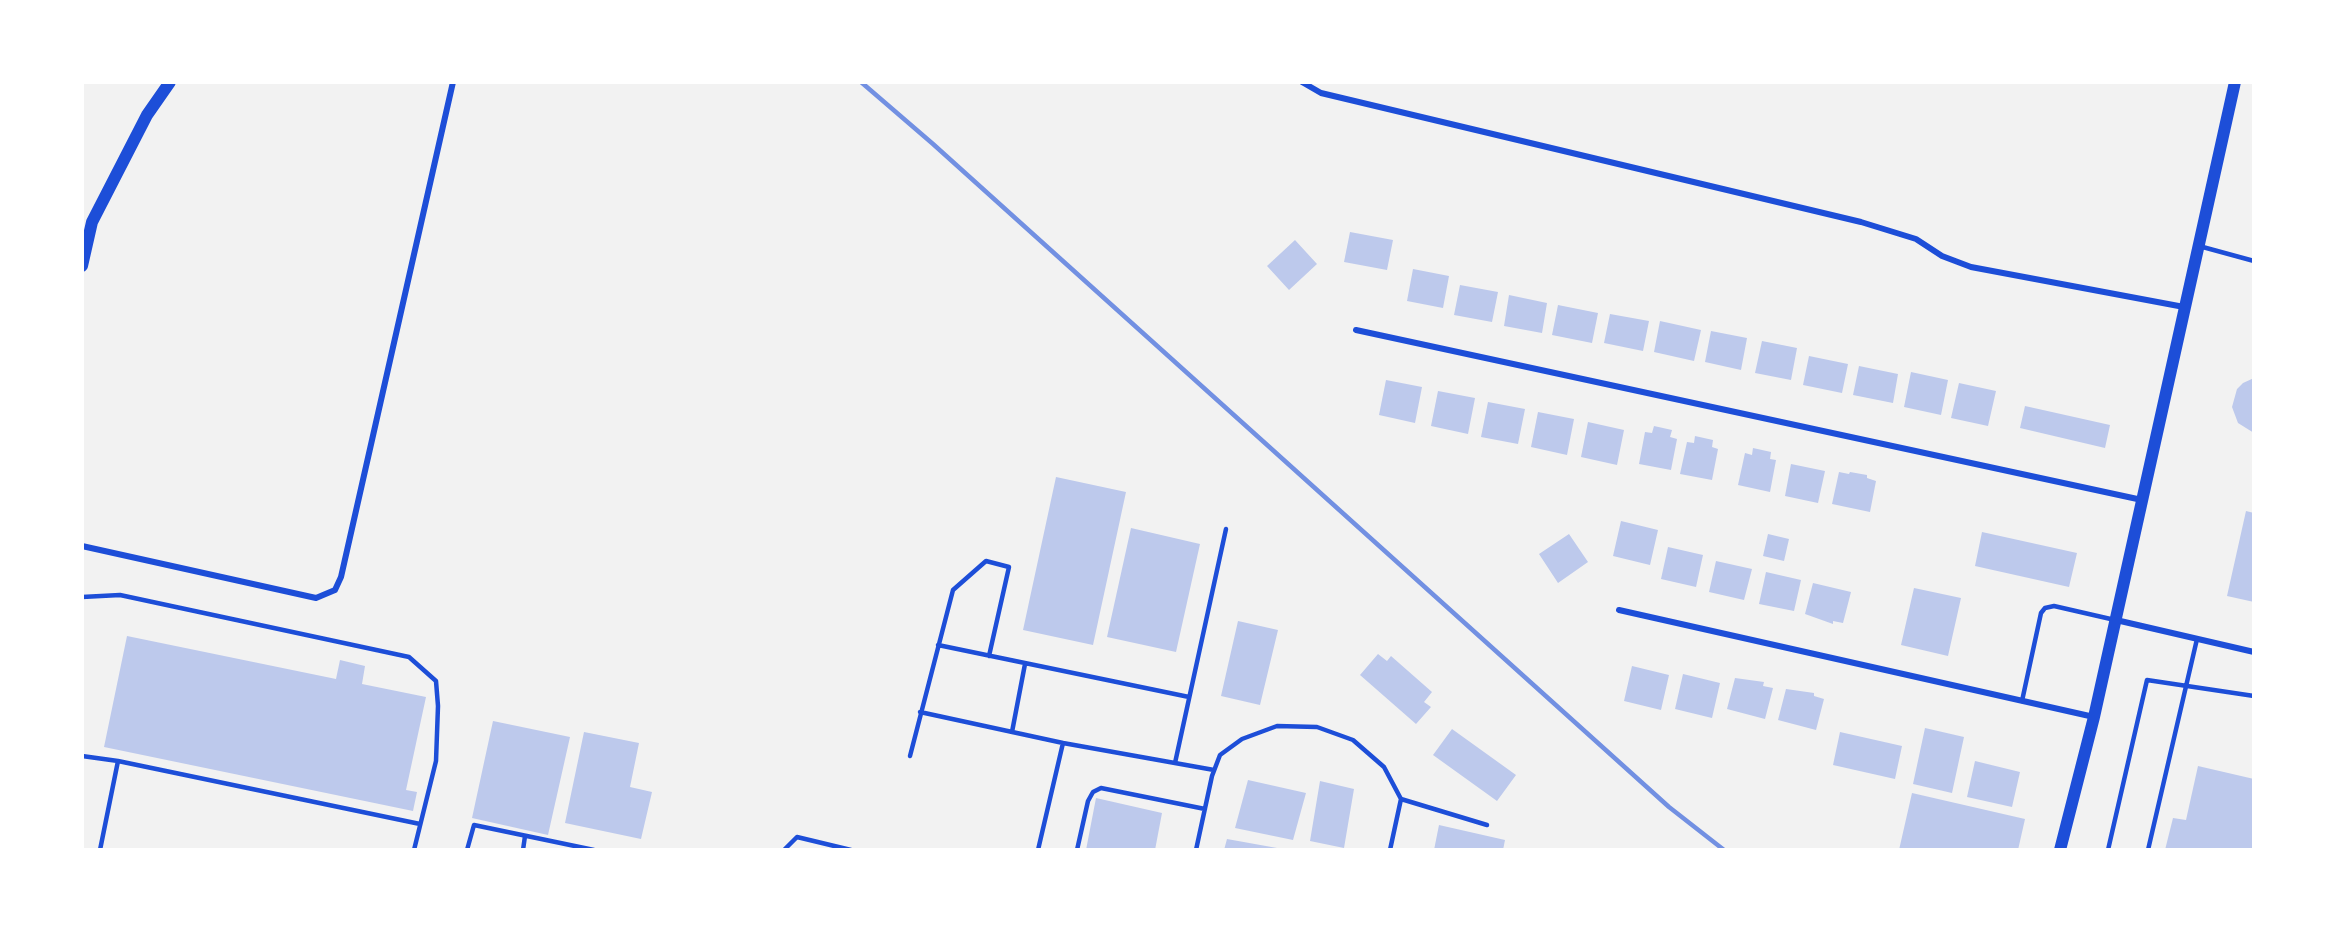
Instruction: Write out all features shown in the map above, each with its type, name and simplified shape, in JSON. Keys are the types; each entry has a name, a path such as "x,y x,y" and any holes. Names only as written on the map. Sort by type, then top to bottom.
{"main road":[{"path":"82,266 87,221 147,115 170,82"},
{"path":"2060,849 2094,717 2235,82"}],"street":[{"path":"1302,82 1321,93 1861,222 1916,239 1942,256 1971,267 2185,308"},
{"path":"82,546 316,598 335,590 343,566 451,83"},
{"path":"1356,330 2142,500"},
{"path":"1619,610 2094,717"},
{"path":"2115,620 2253,652"}],"lane":[{"path":"2199,246 2253,261"},
{"path":"1175,763 1226,529"},
{"path":"910,756 953,590 986,561 1009,567 988,656"},
{"path":"82,597 120,595 409,657 436,681 438,706 436,761 414,849"},
{"path":"2022,701 2041,613 2045,608 2054,606 2115,620"},
{"path":"2148,849 2197,639"},
{"path":"938,645 1189,697"},
{"path":"1012,732 1025,664"},
{"path":"2108,849 2146,680 2253,696"},
{"path":"920,712 1063,743 1214,770"},
{"path":"1196,849 1214,770 1220,755 1242,739 1277,726 1317,727 1353,740 1384,767 1401,799 1390,849"},
{"path":"1038,849 1063,743"},
{"path":"82,756 118,761 420,824"},
{"path":"100,849 118,761"},
{"path":"1077,849 1088,801 1093,792 1101,788 1205,809"},
{"path":"1401,799 1487,825"},
{"path":"467,849 474,825 594,849"},
{"path":"523,849 525,836"},
{"path":"784,849 797,837 851,849"}],"building":[{"path":"1350,232 1393,240 1387,270 1344,262"},
{"path":"1295,240 1317,264 1289,290 1267,266"},
{"path":"1413,269 1449,276 1443,308 1407,301"},
{"path":"1460,285 1498,292 1492,322 1454,315"},
{"path":"1509,295 1547,303 1542,333 1504,326"},
{"path":"1558,305 1598,313 1592,343 1552,335"},
{"path":"1610,314 1649,321 1643,351 1604,343"},
{"path":"1660,321 1701,330 1694,361 1654,352"},
{"path":"1711,331 1747,338 1741,370 1705,362"},
{"path":"1762,341 1797,348 1791,380 1755,373"},
{"path":"1809,356 1848,364 1842,393 1803,385"},
{"path":"1859,366 1898,374 1893,403 1853,395"},
{"path":"1911,372 1948,380 1941,415 1904,407"},
{"path":"2254,378 2254,433 2238,423 2232,407 2237,389"},
{"path":"1386,380 1422,387 1415,423 1379,415"},
{"path":"1959,383 1996,391 1988,426 1951,418"},
{"path":"1438,391 1475,398 1468,434 1431,426"},
{"path":"1488,402 1525,409 1518,444 1481,437"},
{"path":"2025,406 2110,425 2105,448 2020,428"},
{"path":"1538,412 1574,419 1567,455 1531,447"},
{"path":"1588,422 1624,430 1617,465 1581,457"},
{"path":"1654,426 1672,430 1670,437 1677,439 1671,470 1639,464 1645,432 1652,433"},
{"path":"1695,436 1713,440 1712,447 1718,449 1712,480 1680,474 1687,442 1694,443"},
{"path":"1753,448 1771,452 1770,459 1776,460 1770,492 1738,485 1745,453 1752,455"},
{"path":"1791,464 1825,471 1818,503 1785,496"},
{"path":"1839,472 1867,475 1867,478 1876,481 1870,512 1832,504"},
{"path":"1056,477 1126,492 1093,645 1023,630"},
{"path":"2246,511 2254,513 2254,602 2227,596"},
{"path":"1621,521 1658,530 1650,565 1613,556"},
{"path":"1131,528 1200,544 1176,652 1107,637"},
{"path":"1982,532 2077,553 2069,587 1975,566"},
{"path":"1569,534 1588,562 1558,583 1539,554"},
{"path":"1768,534 1789,539 1784,561 1763,556"},
{"path":"1668,547 1703,555 1696,587 1661,579"},
{"path":"1716,561 1752,569 1744,600 1709,592"},
{"path":"1766,572 1801,580 1794,611 1759,604"},
{"path":"1813,583 1851,592 1843,623 1833,621 1833,624 1805,614"},
{"path":"1914,588 1961,598 1948,656 1901,645"},
{"path":"1238,621 1278,630 1260,705 1221,696"},
{"path":"127,636 336,679 340,660 365,666 362,684 426,697 406,790 417,792 413,811 104,747"},
{"path":"1378,654 1387,661 1391,656 1432,692 1424,702 1431,707 1416,724 1360,675"},
{"path":"1632,666 1669,675 1661,710 1624,701"},
{"path":"1683,674 1720,683 1712,718 1675,709"},
{"path":"1735,678 1764,682 1763,686 1773,688 1765,719 1727,709"},
{"path":"1786,689 1814,693 1814,696 1824,699 1816,730 1778,720"},
{"path":"493,721 570,737 548,835 472,818"},
{"path":"1925,728 1964,737 1952,793 1913,784"},
{"path":"1452,729 1516,775 1497,801 1433,755"},
{"path":"584,732 639,743 630,787 652,792 641,839 565,823"},
{"path":"1840,732 1902,746 1895,779 1833,765"},
{"path":"1975,761 2020,772 2012,807 1967,797"},
{"path":"2198,766 2254,779 2254,850 2165,850 2173,818 2186,820"},
{"path":"1248,780 1306,793 1293,840 1235,828"},
{"path":"1320,781 1354,789 1344,848 1310,841"},
{"path":"1912,793 2025,819 2018,850 1899,850"},
{"path":"1096,798 1162,813 1155,850 1086,850"},
{"path":"1439,825 1505,840 1503,850 1434,850"},
{"path":"1227,839 1277,848 1277,850 1224,850"}],"railway":[{"path":"861,82 933,144 1669,807 1724,850"}]}
